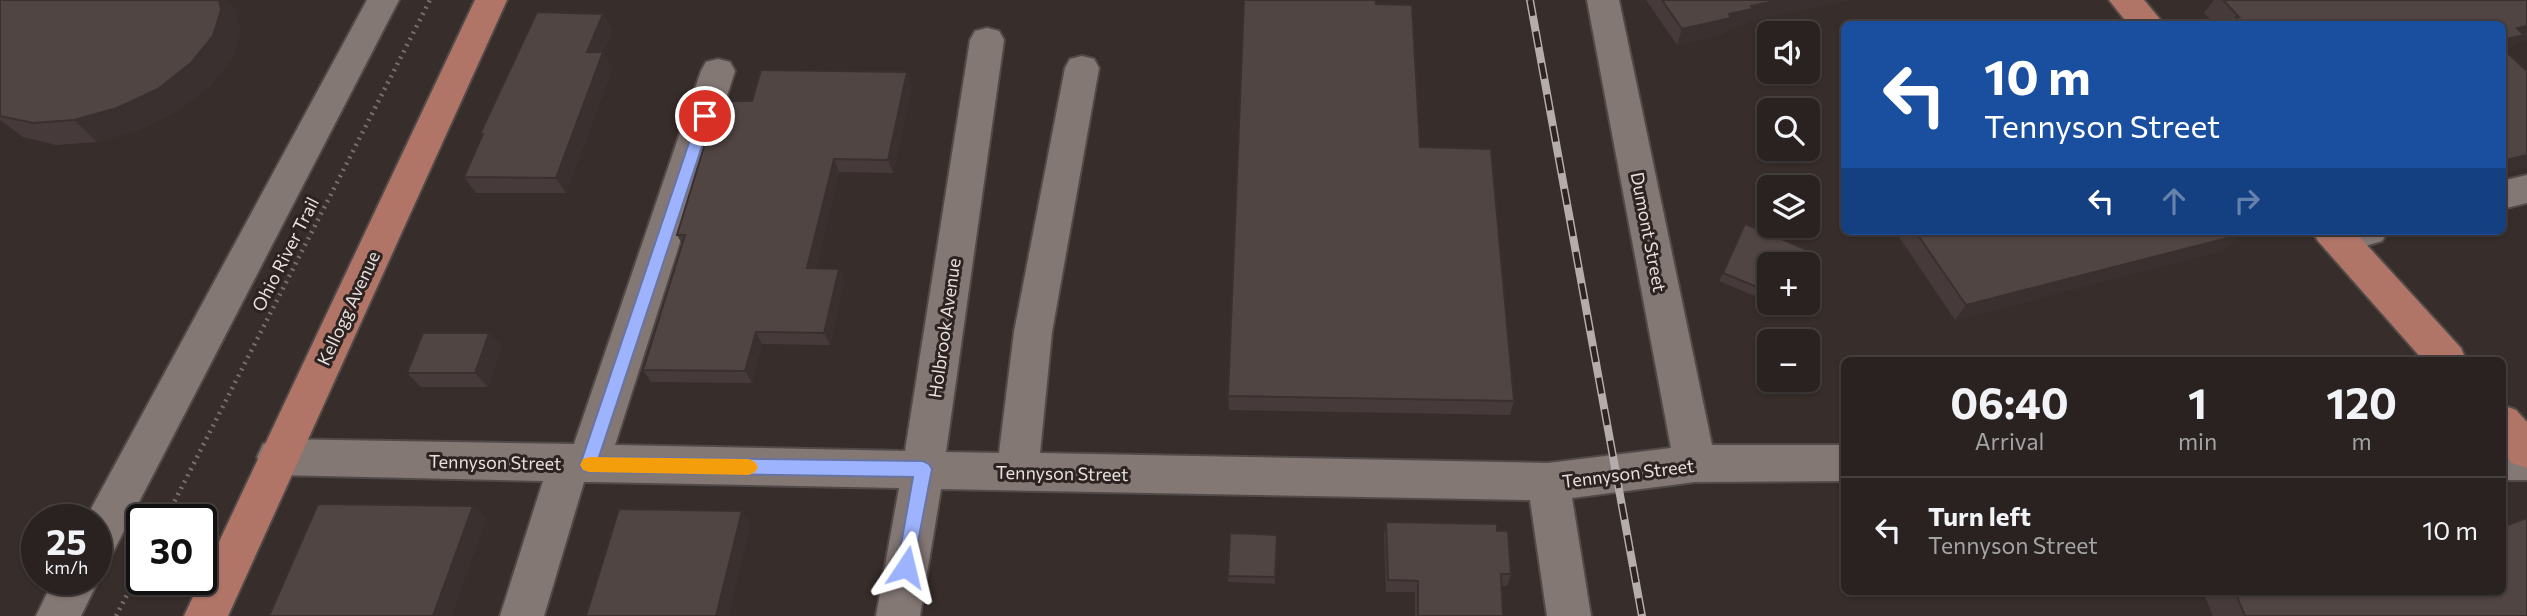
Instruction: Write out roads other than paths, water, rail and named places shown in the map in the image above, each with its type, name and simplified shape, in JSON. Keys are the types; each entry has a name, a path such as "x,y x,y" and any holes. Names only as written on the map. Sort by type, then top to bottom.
{"main road":[{"name":"Kellogg Avenue","path":"206,616 491,0"},
{"path":"2347,235 2445,357"},
{"path":"2506,427 2527,450"}],"street":[{"path":"112,512 383,0"},
{"name":"Dumont Street","path":"1604,0 1695,464"},
{"name":"Holbrook Avenue","path":"898,616 923,469 987,40"},
{"path":"1017,471 1033,332 1082,68"},
{"path":"523,616 718,71"},
{"path":"2506,194 2527,189"},
{"name":"Tennyson Street","path":"278,457 1548,482 1695,464 1841,463"},
{"path":"2506,462 2527,463"},
{"path":"1548,482 1569,616"},
{"path":"58,616 69,595"}],"railway":[{"path":"1530,0 1642,616"}]}
